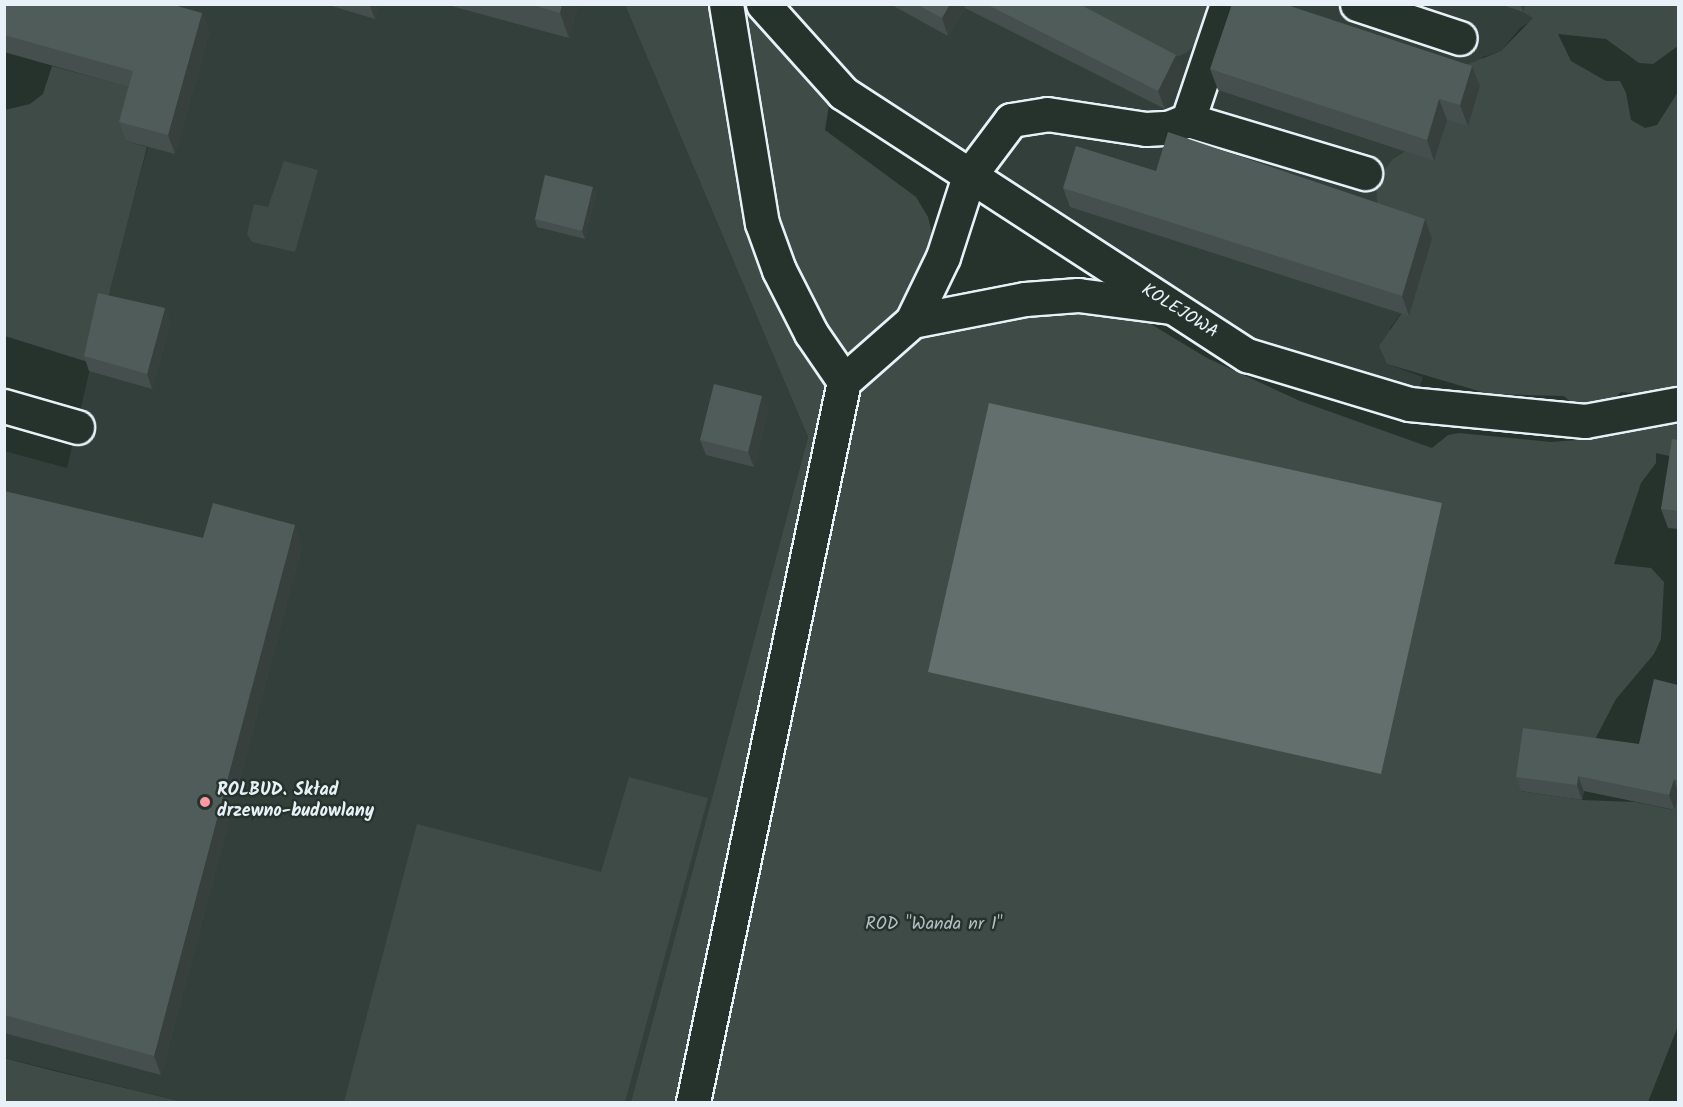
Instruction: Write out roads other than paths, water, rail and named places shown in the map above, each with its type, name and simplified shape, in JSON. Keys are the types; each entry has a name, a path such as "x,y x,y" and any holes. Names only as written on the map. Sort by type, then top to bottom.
{"street":[{"path":"726,4 762,223 779,270 811,333 844,381"},
{"name":"KOLEJOWA","path":"763,4 843,93 1247,355 1409,404 1585,421 1678,404"},
{"path":"1188,120 1227,4"},
{"path":"1357,4 1460,38"},
{"path":"693,1102 844,381 912,321 943,257 969,176 1011,120 1027,115 1047,114 1146,129 1168,128 1188,120 1365,173"},
{"path":"912,321 1025,299 1078,295 1170,307"},
{"path":"4,406 77,427"}],"place":[{"name":"ROLBUD. Skład drzewno-budowlany","path":"205,802"}],"park label":[{"name":"ROD \"Wanda nr 1\"","path":"934,925"}]}
